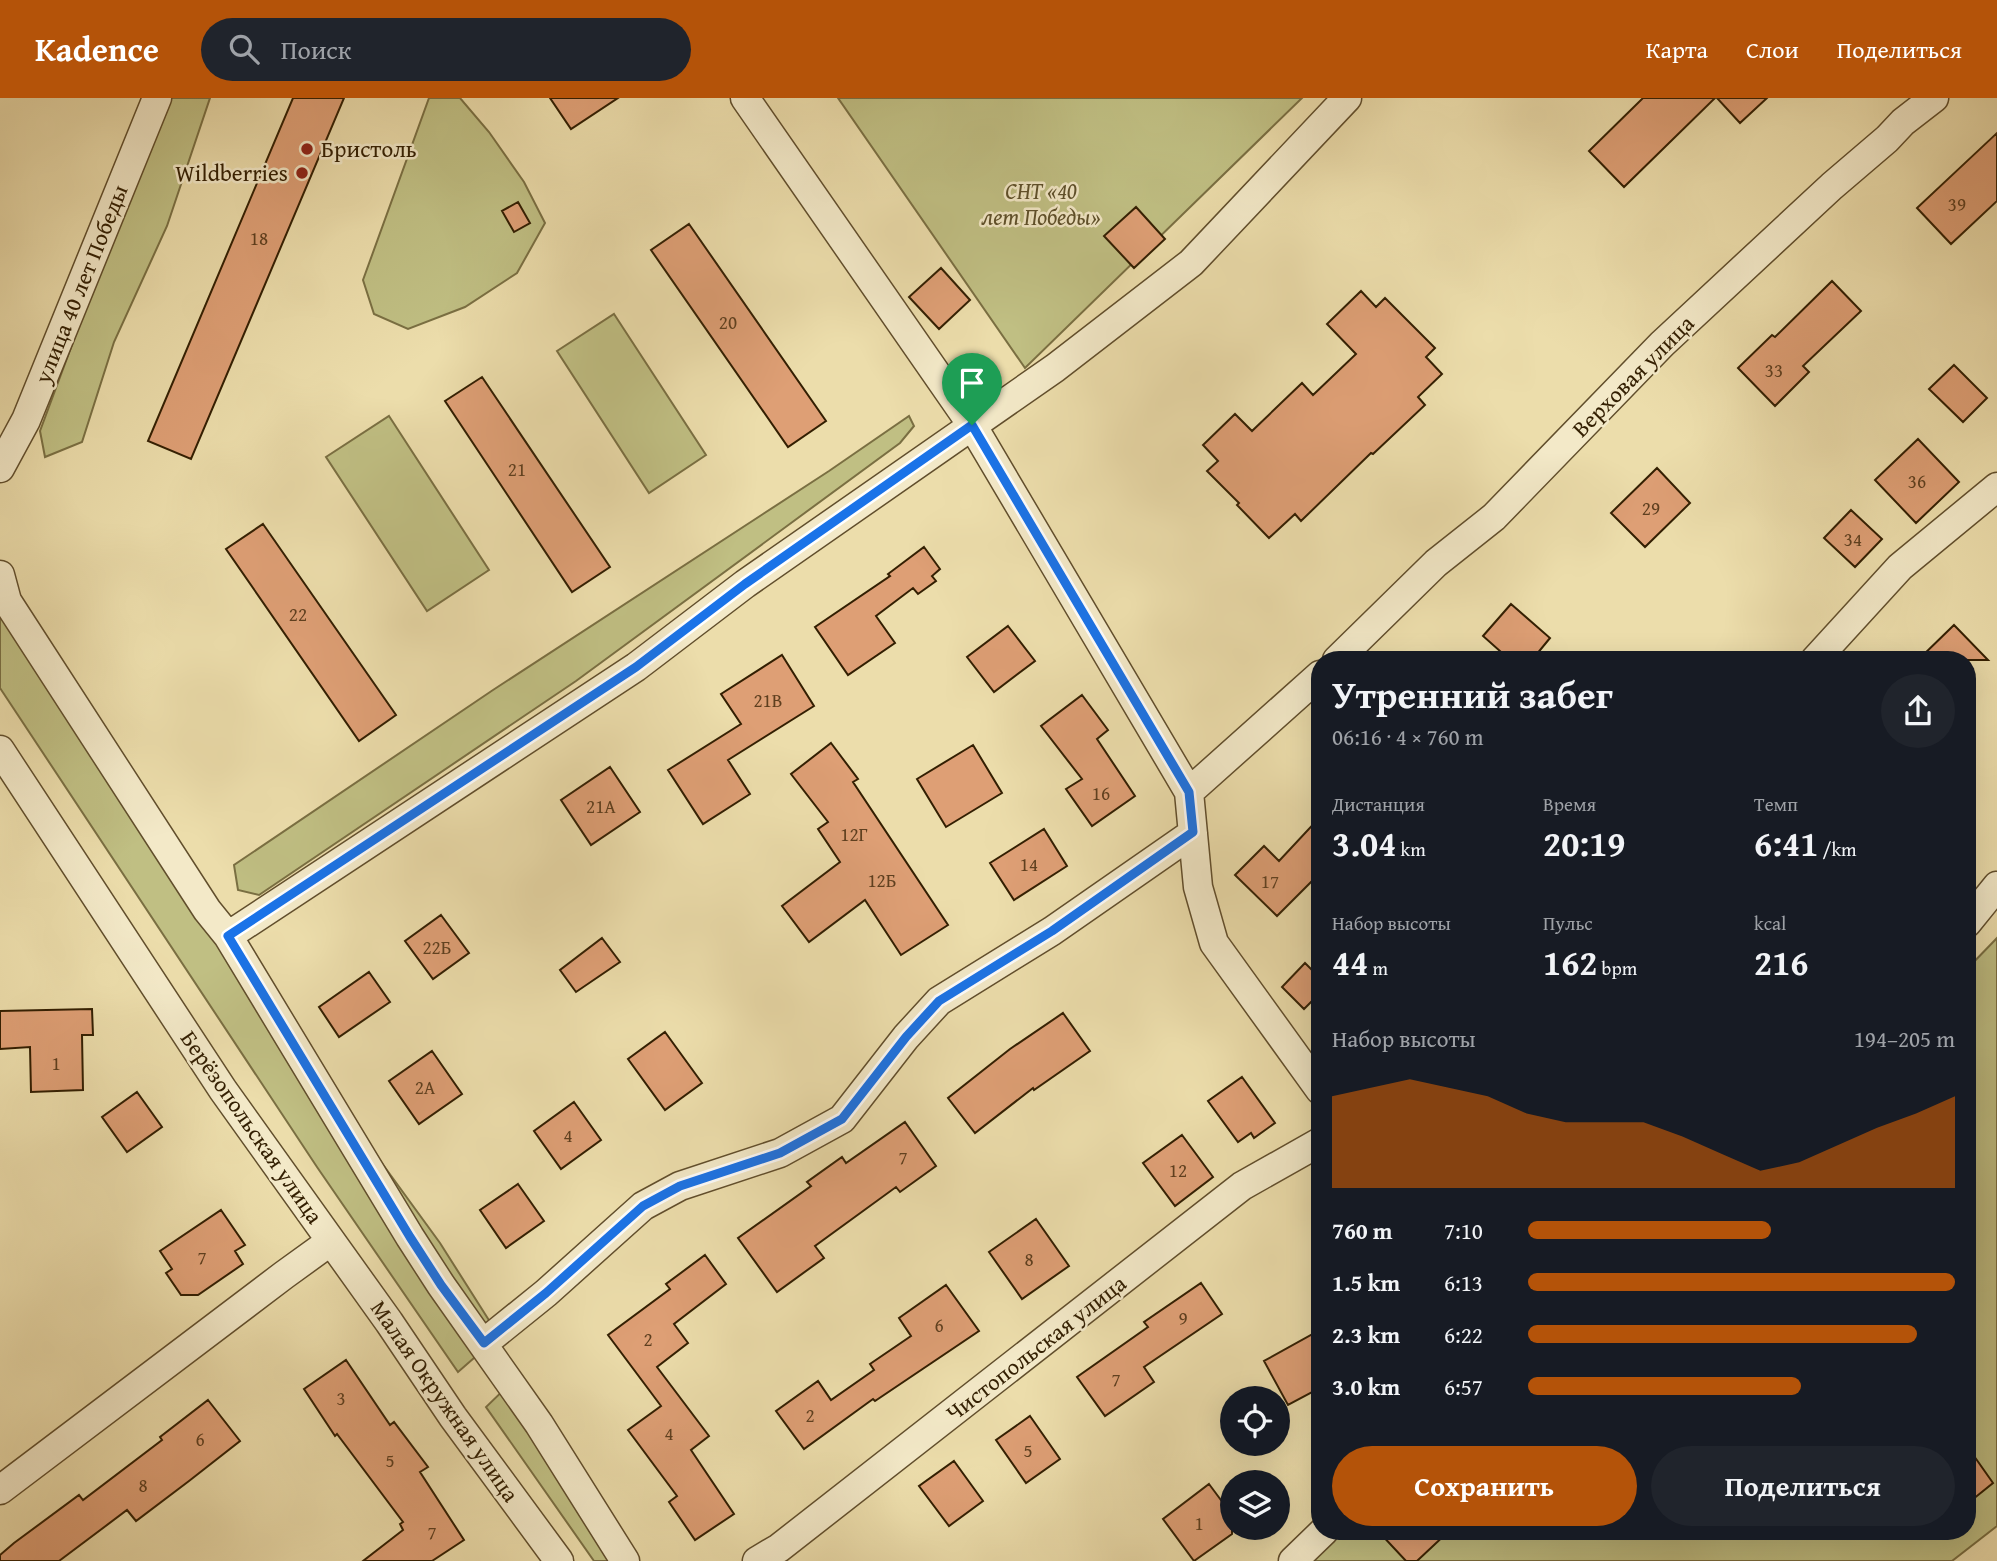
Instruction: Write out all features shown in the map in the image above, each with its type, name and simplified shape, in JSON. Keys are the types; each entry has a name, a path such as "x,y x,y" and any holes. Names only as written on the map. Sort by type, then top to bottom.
{"street":[{"name":"улица 40 лет Победы","path":"0,467 26,420 157,98"},
{"path":"745,98 972,425 1189,792 1198,887 1214,943 1311,1078"},
{"path":"228,936 636,667 745,584 1055,368 1191,263 1348,98"},
{"name":"Верховая улица","path":"1346,651 1436,563 1494,517 1662,344 1832,186 1934,98"},
{"path":"1823,651 1900,567 1997,487"},
{"path":"0,575 7,600 207,909 228,936 410,1237 540,1424 625,1561"},
{"path":"1189,792 1311,683"},
{"name":"Берёзопольская улица","path":"0,750 223,1090 331,1241 0,1490"},
{"path":"484,1343 546,1293 643,1206 680,1186 780,1153 842,1119 906,1037 939,1001 1052,931 1193,832"},
{"path":"1976,912 1997,886"},
{"name":"Чистопольская улица","path":"757,1561 779,1548 1242,1186 1311,1147"},
{"name":"Малая Окружная улица","path":"331,1241 453,1417 557,1560"},
{"path":"1293,1561 1315,1540"}],"green space":[{"path":"168,98 210,98 167,226 114,342 82,442 45,457 40,431"},
{"path":"429,98 460,98 489,132 524,182 545,223 517,273 465,307 408,329 374,314 363,280"},
{"name":"СНТ «40 лет Победы»","path":"838,98 1302,98 1025,368"},
{"path":"614,314 706,455 649,493 557,351"},
{"path":"389,416 489,570 427,611 326,457"},
{"path":"909,416 914,426 900,443 576,681 259,895 238,890 234,865 493,690"},
{"path":"0,604 215,934 440,1243 499,1336 458,1372 317,1167 0,688"},
{"path":"1997,938 1997,1526 1952,1561 1309,1561 1334,1540 1976,1540 1976,960"},
{"path":"517,1377 639,1561 594,1561 486,1407"}],"building":[{"path":"293,98 344,98 191,459 148,441"},
{"path":"550,98 618,98 571,129"},
{"path":"1643,98 1715,98 1624,187 1589,151"},
{"path":"1717,98 1767,98 1740,123"},
{"path":"1997,133 1997,201 1951,244 1917,208"},
{"path":"518,202 530,223 514,232 502,211"},
{"path":"1136,207 1165,239 1134,268 1104,236"},
{"path":"689,224 826,421 788,447 651,250"},
{"path":"941,268 970,300 939,329 909,297"},
{"path":"1832,281 1861,311 1803,366 1809,372 1775,406 1738,368 1772,335 1775,337"},
{"path":"1361,291 1376,307 1385,298 1435,348 1426,357 1442,374 1418,397 1425,405 1301,521 1295,514 1269,538 1207,471 1218,461 1203,445 1235,414 1252,431 1302,383 1313,395 1356,354 1327,324"},
{"path":"1954,365 1987,398 1963,422 1929,389"},
{"path":"482,377 610,567 572,592 445,401"},
{"path":"1918,439 1959,482 1916,523 1875,480"},
{"path":"1657,468 1690,503 1645,547 1611,513"},
{"path":"1851,510 1882,539 1855,567 1824,538"},
{"path":"263,524 396,715 359,741 226,549"},
{"path":"924,547 940,569 932,576 936,581 918,594 913,588 876,616 895,643 848,675 815,627 890,576 888,574"},
{"path":"1511,604 1550,638 1539,651 1500,651 1483,636"},
{"path":"1954,625 1988,660 1976,660 1976,651 1927,651"},
{"path":"1008,626 1035,661 994,692 967,657"},
{"path":"782,655 814,706 728,760 750,794 703,824 668,770 741,724 721,694"},
{"path":"1082,695 1108,730 1097,739 1135,796 1092,826 1066,789 1082,779 1041,726"},
{"path":"831,743 858,779 853,782 948,925 901,955 865,900 809,942 782,906 840,862 818,829 828,822 791,774"},
{"path":"973,745 1002,793 946,827 917,779"},
{"path":"610,767 640,812 591,845 561,800"},
{"path":"1311,827 1311,882 1277,916 1235,875 1264,846 1279,861"},
{"path":"1044,829 1067,866 1014,900 990,863"},
{"path":"441,915 469,953 433,979 405,941"},
{"path":"602,938 620,962 576,992 560,970"},
{"path":"1305,963 1311,969 1311,1002 1304,1009 1282,987"},
{"path":"369,972 390,1002 339,1037 319,1007"},
{"path":"92,1009 93,1035 82,1035 83,1090 31,1092 30,1047 0,1049 0,1011"},
{"path":"1063,1013 1090,1051 1034,1090 1033,1088 975,1133 948,1098 1010,1049"},
{"path":"665,1032 702,1083 665,1110 628,1059"},
{"path":"432,1051 462,1094 419,1124 389,1081"},
{"path":"1242,1077 1275,1123 1254,1138 1251,1133 1238,1142 1208,1101"},
{"path":"137,1092 162,1127 127,1152 102,1117"},
{"path":"574,1102 601,1140 561,1169 534,1131"},
{"path":"905,1122 936,1166 900,1192 896,1187 815,1246 824,1258 777,1292 738,1238 811,1186 807,1182 842,1157 846,1163"},
{"path":"1182,1135 1213,1177 1175,1206 1143,1163"},
{"path":"518,1184 544,1221 506,1248 480,1210"},
{"path":"221,1210 245,1245 235,1251 243,1264 198,1295 181,1295 166,1273 172,1269 160,1251"},
{"path":"1036,1219 1069,1266 1022,1299 989,1252"},
{"path":"705,1255 726,1284 674,1324 688,1343 657,1367 709,1436 691,1450 734,1514 695,1540 669,1502 677,1496 628,1430 661,1406 608,1335 670,1289 666,1284"},
{"path":"1201,1283 1222,1314 1144,1367 1154,1382 1105,1416 1077,1377 1148,1327 1144,1322"},
{"path":"946,1285 979,1331 875,1401 873,1399 804,1449 776,1411 818,1381 831,1400 874,1370 870,1364 911,1336 899,1318"},
{"path":"1311,1335 1311,1393 1290,1404 1290,1386 1278,1386 1264,1361"},
{"path":"346,1360 390,1425 394,1422 428,1467 420,1472 464,1540 432,1561 363,1561 403,1530 400,1524 403,1522 337,1434 335,1436 304,1389"},
{"path":"208,1400 240,1441 189,1481 136,1521 127,1510 59,1561 0,1561 0,1555 14,1543 79,1495 83,1500 162,1440 160,1437"},
{"path":"1030,1416 1060,1459 1026,1483 996,1440"},
{"path":"1976,1459 1993,1483 1976,1497"},
{"path":"954,1461 983,1501 949,1526 919,1486"},
{"path":"1209,1484 1220,1499 1220,1540 1224,1540 1194,1561 1163,1519"},
{"path":"1386,1540 1439,1540 1417,1561 1406,1561"}],"place":[{"name":"Бристоль","path":"307,149"},
{"name":"Wildberries","path":"302,173"}],"route":[{"path":"972,425 1189,792 1193,832 1052,931 939,1001 906,1037 842,1119 780,1153 680,1186 643,1206 546,1293 484,1343 410,1237 228,936 636,667 745,584 972,425"}]}
